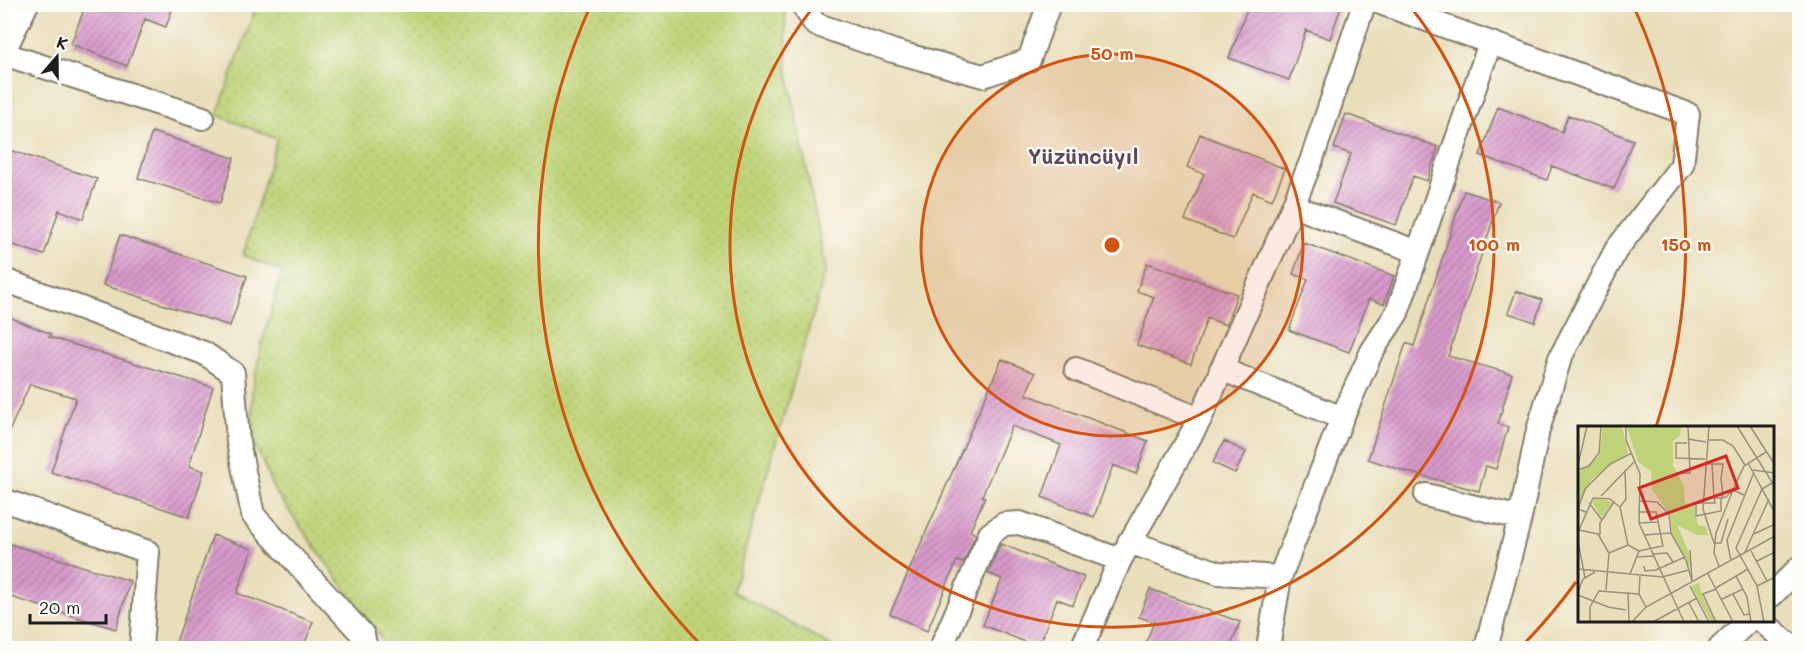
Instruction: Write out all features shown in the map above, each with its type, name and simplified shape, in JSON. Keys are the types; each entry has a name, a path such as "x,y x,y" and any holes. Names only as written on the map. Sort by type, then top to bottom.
{"street":[{"path":"27,4 4,52 203,118"},
{"path":"802,4 815,24 893,51 983,76 1029,60 1049,4"},
{"path":"1082,648 1124,551 1200,420 1312,159 1364,4"},
{"path":"1383,4 1688,114 1682,165 1616,250 1560,358 1538,430 1520,518 1486,648"},
{"path":"1268,648 1280,577 1342,418 1372,351 1397,313 1490,43"},
{"path":"1293,206 1418,252"},
{"path":"4,280 204,353 233,373 237,441 252,515 363,635 366,648"},
{"path":"1076,369 1200,420"},
{"path":"1221,369 1342,418"},
{"path":"1426,495 1520,518"},
{"path":"4,500 148,552 141,648"},
{"path":"941,648 990,534 1004,524 1020,523 1124,551 1219,573 1280,577"},
{"path":"1774,594 1800,567"},
{"path":"1720,648 1744,623"},
{"path":"1766,623 1793,648"}],"green space":[{"path":"257,4 785,5 787,68 826,270 733,591 835,648 383,648 382,640 274,490 253,439 252,392 262,343 282,272 243,255 277,139 217,115"}],"building":[{"path":"86,4 174,4 166,27 145,19 127,66 71,44"},
{"path":"1249,4 1342,4 1330,39 1306,30 1289,80 1229,58"},
{"path":"1498,107 1562,132 1568,115 1633,140 1614,189 1552,166 1547,180 1480,155"},
{"path":"1346,114 1438,147 1427,181 1413,176 1396,225 1333,203 1351,154 1334,148"},
{"path":"152,132 234,158 220,203 138,178"},
{"path":"1200,134 1285,169 1272,200 1253,192 1233,239 1185,220 1204,174 1187,167"},
{"path":"4,148 97,179 83,219 59,210 44,255 4,242"},
{"path":"1464,191 1499,202 1448,356 1512,374 1498,424 1508,427 1496,469 1486,466 1479,491 1368,459 1406,343 1414,346"},
{"path":"120,235 247,276 230,326 103,285"},
{"path":"1304,243 1394,276 1384,304 1369,299 1349,352 1289,330 1308,279 1293,274"},
{"path":"1147,263 1237,294 1226,325 1207,318 1191,364 1137,345 1154,297 1137,291"},
{"path":"1516,291 1542,300 1535,322 1508,313"},
{"path":"4,315 51,334 49,337 213,387 189,466 204,471 189,517 51,472 76,398 30,384 4,443"},
{"path":"1002,359 1035,373 1026,394 1148,441 1136,474 1113,465 1094,517 1042,497 1061,445 1012,426 982,496 985,497 970,531 976,534 963,563 957,561 927,631 890,614"},
{"path":"1224,441 1246,452 1235,473 1213,463"},
{"path":"213,535 252,549 237,593 313,622 303,648 174,648"},
{"path":"4,542 130,581 116,629 4,595"},
{"path":"1001,544 1084,577 1073,605 1057,599 1038,647 983,625 1002,579 988,573"},
{"path":"1150,589 1240,622 1230,648 1144,648 1154,622 1139,617"}],"district":[{"name":"Yüzüncüyıl","path":"1083,157"}]}
